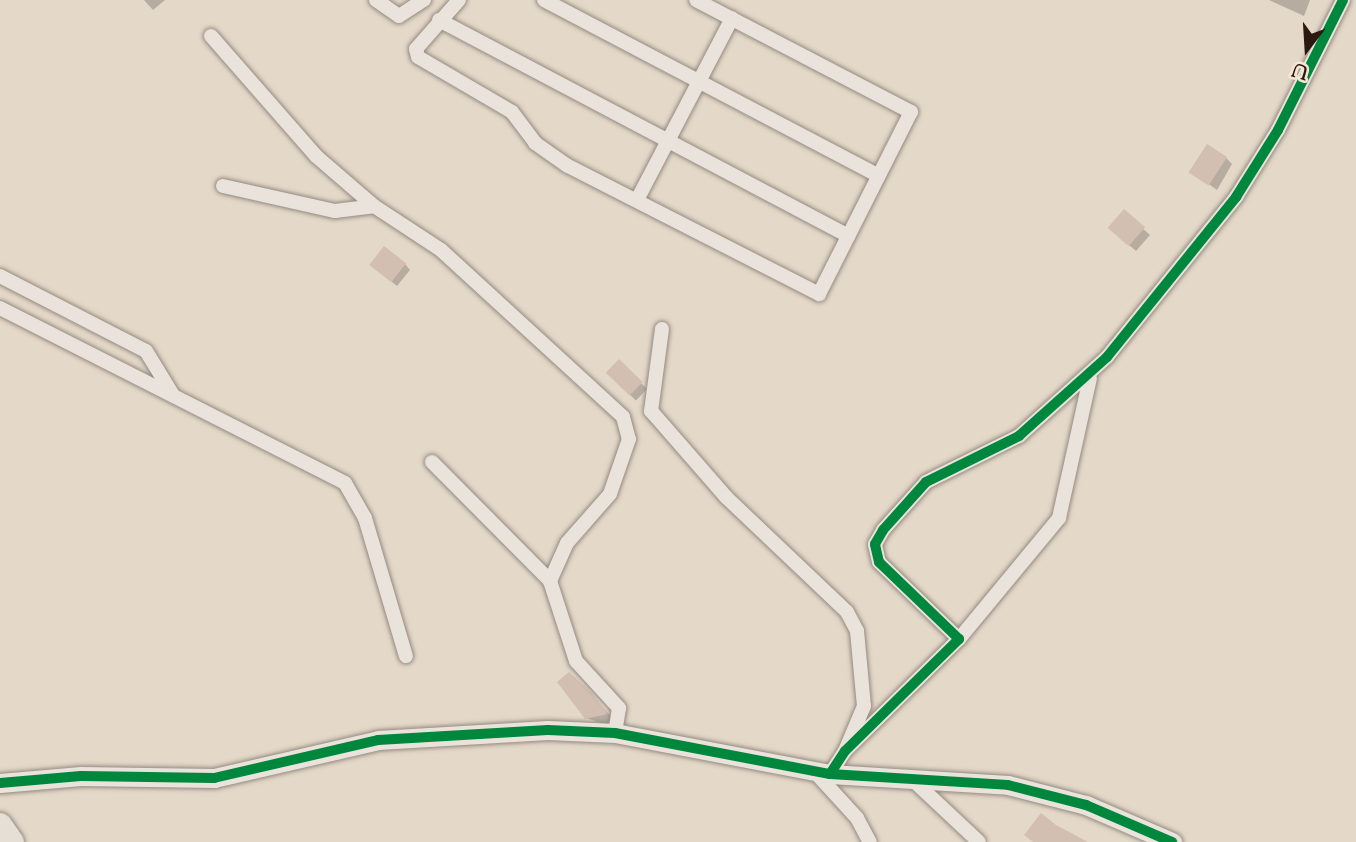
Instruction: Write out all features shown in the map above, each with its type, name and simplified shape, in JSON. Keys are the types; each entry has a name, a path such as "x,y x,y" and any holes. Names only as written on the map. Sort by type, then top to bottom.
{"highway":[{"path":"0,825 12,842"}],"street":[{"path":"376,0 399,16 424,1"},
{"path":"459,0 416,48 418,57 512,112 535,143 568,166 819,294 911,112 696,0"},
{"path":"544,0 879,176"},
{"path":"959,639 886,571 875,553 878,537 926,482 997,451 1090,377 1236,197 1278,130 1343,0"},
{"path":"637,200 732,18"},
{"path":"439,20 849,236"},
{"path":"211,36 316,156 374,206 442,250 629,428 610,494 567,542 550,581"},
{"path":"223,186 335,211 374,206"},
{"path":"0,276 146,351 173,395"},
{"path":"0,308 345,483 365,518 406,656"},
{"path":"662,329 651,411 726,497 847,612 857,631 863,706 845,751"},
{"path":"822,773 959,639 1059,518 1090,377"},
{"path":"432,462 550,581 576,661 619,708 615,733"},
{"path":"0,783 81,776 214,778 378,740 548,730 615,733 822,773 916,783 1008,785 1086,805 1172,842"},
{"path":"822,773 870,842"},
{"path":"916,783 979,842"}],"building":[{"path":"1207,144 1227,157 1209,186 1188,173"},
{"path":"1124,209 1145,227 1129,246 1108,228"},
{"path":"384,246 406,263 391,282 369,265"},
{"path":"619,359 643,382 630,396 606,373"},
{"path":"569,672 591,692 608,714 585,719 557,682"},
{"path":"1041,813 1056,825 1088,842 1033,842 1024,835"}],"cycle path":[{"path":"830,774 845,751 959,639 879,562 875,544 883,530 926,482 1019,436 1107,357 1236,197 1278,130 1343,0"},
{"path":"0,783 81,776 214,778 378,740 548,730 615,733 830,774 1008,785 1086,805 1172,842"}]}
